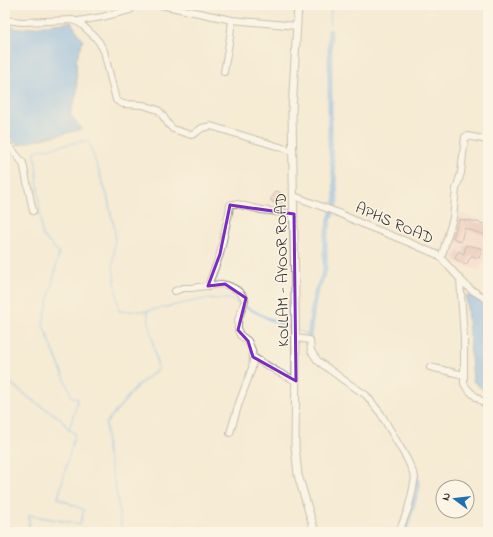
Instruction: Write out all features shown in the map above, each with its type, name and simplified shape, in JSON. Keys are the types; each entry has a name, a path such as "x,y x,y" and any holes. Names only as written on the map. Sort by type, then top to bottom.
{"main road":[{"name":"KOLLAM - AYOOR ROAD","path":"298,5 292,111 296,338 295,446 298,475 315,532"}],"street":[{"path":"5,20 22,22 78,21 130,10 136,5"},
{"path":"161,5 232,20 297,26"},
{"path":"224,72 232,20"},
{"path":"78,21 94,36 104,51 114,95 116,100 119,102 123,104 143,104 152,107 161,113 173,129 190,135 198,132 202,128 211,126 293,151"},
{"path":"441,258 453,218 456,190 461,173 465,137 467,136 488,140"},
{"path":"5,141 23,163 32,211"},
{"name":"APHS ROAD","path":"294,196 436,254 470,289 488,300"},
{"path":"208,286 220,254 227,218 232,204 294,214"},
{"path":"460,280 464,338 464,384 467,390 488,406"},
{"path":"175,291 183,288 225,284 244,296 245,300 238,320 238,330 240,335 248,341 252,350 252,368 230,433"},
{"path":"296,338 310,340 311,351 318,362 366,395 381,414 407,459 416,477 408,509 399,532"},
{"path":"253,357 296,381"},
{"path":"430,367 464,375"}],"highlighted area":[{"path":"230,205 294,214 296,381 253,357 248,341 238,330 246,298 225,284 208,286 220,254"}],"shaded area":[{"path":"457,212 488,223 488,263 484,262 479,270 453,263 445,252"}],"water":[{"path":"71,22 83,41 76,60 77,93 70,114 82,129 18,145 5,134 5,24 18,29"},
{"path":"466,296 472,296 488,304 488,394 473,381"}],"building":[{"path":"276,191 282,193 284,198 280,205 270,200"},
{"path":"459,219 488,225 488,236 464,228 461,242 453,238"},
{"path":"466,245 482,248 479,258 471,256 466,265 454,258 459,251 464,254"}],"waterway":[{"path":"330,24 331,5"},
{"path":"308,343 315,294 325,270 325,240 330,218 336,203 330,147 330,31"},
{"path":"29,532 29,515 80,524 84,510 58,498 75,433 69,430 78,399 72,397 43,325 59,253 42,235 35,151 88,140 107,195 115,232 113,267 119,311 147,311 205,299 230,299 241,305"},
{"path":"244,306 271,320 291,328"},
{"path":"122,532 116,490 107,451 106,423 137,386 158,369 147,311"},
{"path":"300,331 309,335"},
{"path":"5,379 32,400 60,418 69,430"},
{"path":"403,447 414,465 418,487 405,532"}]}
